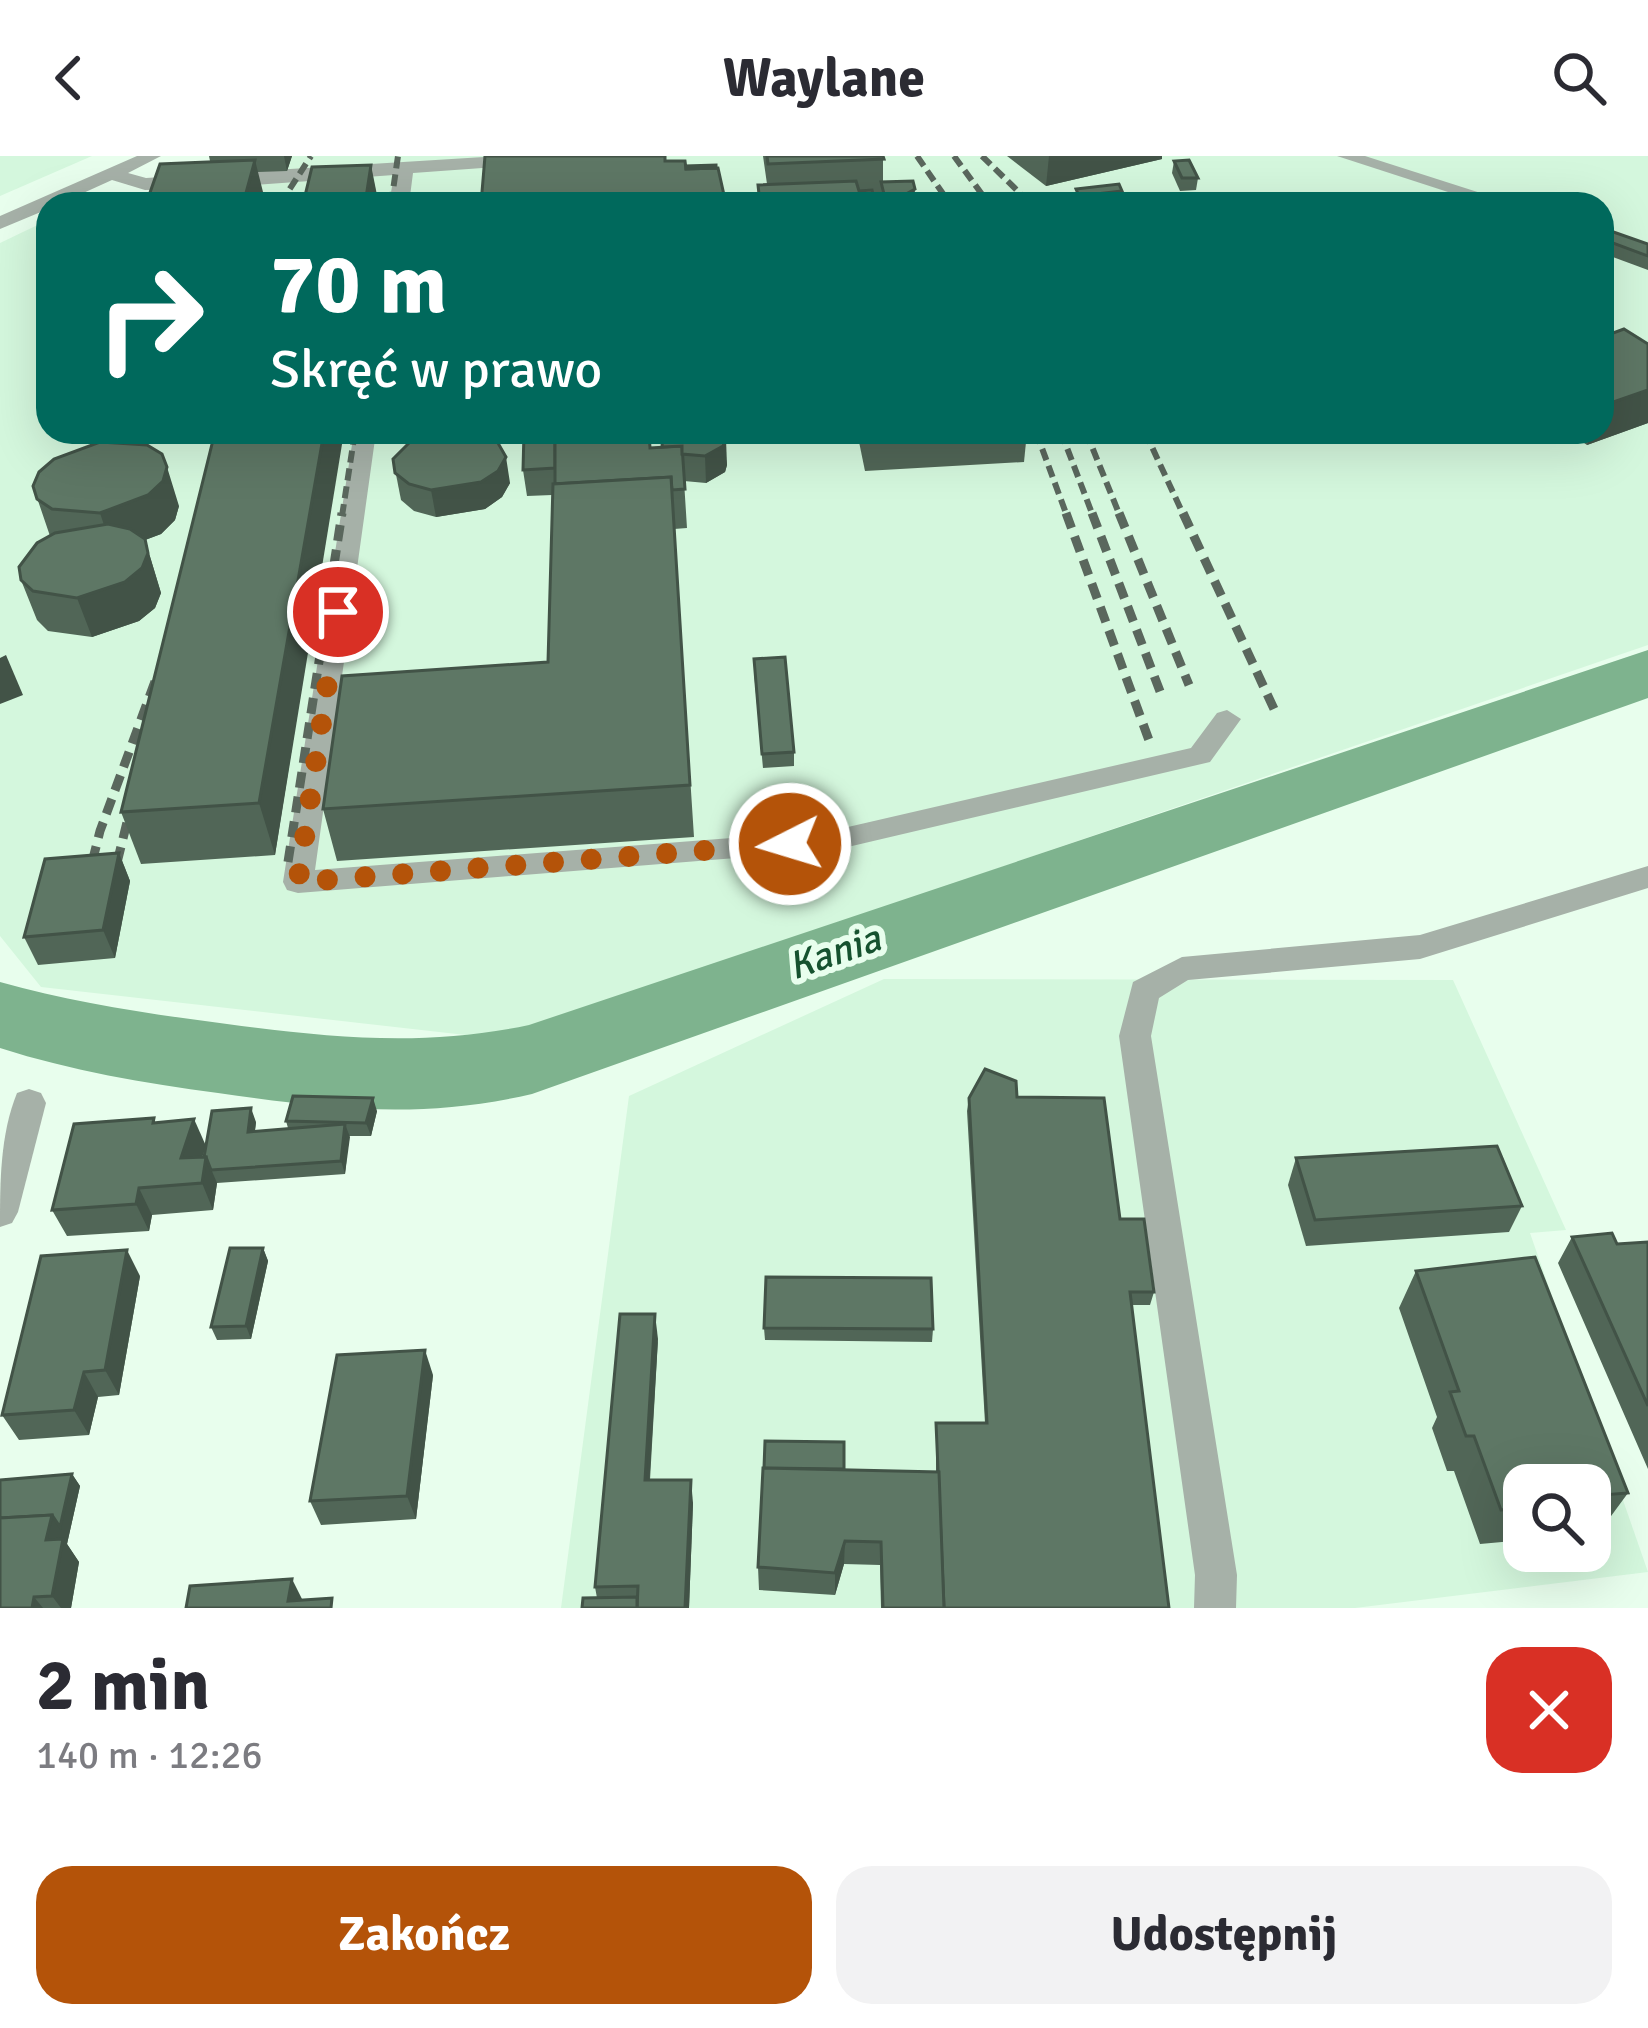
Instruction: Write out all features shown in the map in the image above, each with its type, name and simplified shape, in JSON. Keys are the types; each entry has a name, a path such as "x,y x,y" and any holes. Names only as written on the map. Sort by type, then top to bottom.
{"street":[{"path":"70,192 152,156"},
{"path":"110,174 145,184 578,156"},
{"path":"1346,156 1465,192"},
{"path":"401,192 404,169"},
{"path":"0,223 36,207"},
{"path":"363,444 298,882 836,840 1200,755 1227,719"},
{"path":"1215,1608 1216,1575 1135,1036 1144,991 1182,969 1420,947 1648,878"},
{"path":"0,1212 29,1103"}],"shaded area":[{"path":"0,156 92,156 0,196"},
{"path":"293,156 1648,156 1648,645 501,1039 41,987 0,936 0,243 36,226 36,444 1614,444 1614,192 188,192"},
{"path":"884,979 1453,980 1566,1230 1530,1233 1610,1464 1503,1464 1503,1572 1611,1572 1611,1466 1648,1572 1355,1608 561,1608 629,1096"}],"building":[{"path":"485,156 665,156 665,161 685,161 686,169 718,168 723,192 482,192"},
{"path":"767,156 883,156 884,159 768,164"},
{"path":"255,160 246,192 150,192 160,164"},
{"path":"1189,160 1198,178 1182,178 1174,161"},
{"path":"371,165 367,192 306,192 312,167"},
{"path":"856,181 859,191 872,192 759,192 758,185"},
{"path":"913,181 915,189 884,192 881,182"},
{"path":"1119,184 1122,191 1077,192"},
{"path":"1614,232 1648,244 1648,256 1614,243"},
{"path":"1624,329 1648,344 1648,390 1614,402 1614,333"},
{"path":"95,444 147,445 162,454 167,467 163,481 148,495 100,513 52,509 37,499 33,486 39,472 54,459"},
{"path":"212,444 322,444 259,803 121,812"},
{"path":"408,444 499,444 506,457 498,471 481,482 431,490 409,484 395,473 393,459"},
{"path":"524,444 555,444 555,468 523,470"},
{"path":"555,444 682,446 685,489 672,490 671,477 555,484"},
{"path":"662,444 724,444 705,456 682,454 682,446"},
{"path":"671,477 690,785 323,809 342,676 548,662 553,484"},
{"path":"108,524 130,529 145,539 148,553 142,568 125,582 77,598 33,591 21,580 19,567 37,543 55,533"},
{"path":"785,657 794,752 762,754 754,659"},
{"path":"119,853 103,930 24,937 45,859"},
{"path":"985,1069 1016,1081 1017,1097 1104,1098 1120,1219 1144,1219 1154,1292 1130,1292 1169,1608 944,1608 936,1423 987,1423 969,1098"},
{"path":"293,1096 373,1098 366,1123 286,1121"},
{"path":"251,1108 248,1132 345,1124 341,1161 211,1170 204,1157 212,1111"},
{"path":"154,1118 153,1123 194,1119 181,1158 206,1157 202,1183 139,1188 136,1204 52,1210 74,1124"},
{"path":"1497,1146 1522,1206 1315,1220 1296,1158"},
{"path":"1612,1233 1617,1244 1648,1242 1648,1406 1572,1237"},
{"path":"230,1248 263,1248 246,1326 211,1327"},
{"path":"127,1250 105,1370 84,1372 74,1410 2,1415 41,1256"},
{"path":"1535,1257 1628,1493 1611,1494 1611,1464 1503,1464 1501,1510 1474,1436 1466,1436 1450,1392 1459,1391 1416,1271"},
{"path":"766,1277 931,1278 933,1329 764,1328"},
{"path":"620,1314 655,1314 645,1480 691,1480 685,1608 637,1608 638,1586 595,1587"},
{"path":"425,1350 407,1496 310,1501 337,1355"},
{"path":"765,1441 844,1442 844,1469 764,1468"},
{"path":"763,1468 939,1472 944,1608 883,1608 881,1542 845,1541 835,1573 758,1567"},
{"path":"72,1474 60,1527 52,1515 0,1518 0,1480"},
{"path":"52,1515 46,1540 63,1539 52,1596 34,1597 32,1608 0,1608 0,1518"},
{"path":"292,1579 288,1601 332,1598 331,1608 186,1608 190,1586"},
{"path":"637,1597 637,1608 582,1608 583,1598"}],"waterway":[{"name":"Kania","path":"0,1015 110,1042 342,1074 414,1077 490,1069 532,1059 1648,673"}],"railway":[{"path":"288,192 311,156"},
{"path":"393,192 398,156"},
{"path":"917,156 942,192"},
{"path":"954,156 980,192"},
{"path":"982,156 1019,192"},
{"path":"342,516 353,444"},
{"path":"1040,444 1067,516"},
{"path":"1066,444 1093,516"},
{"path":"1091,444 1120,516"},
{"path":"1151,444 1184,516"},
{"path":"288,862 342,513"},
{"path":"1066,513 1150,743"},
{"path":"1092,513 1161,694"},
{"path":"1119,513 1189,685"},
{"path":"1183,513 1274,709"},
{"path":"86,886 100,831 157,676"},
{"path":"111,887 134,794"}],"route":[{"path":"338,612 298,882 790,844"}]}
